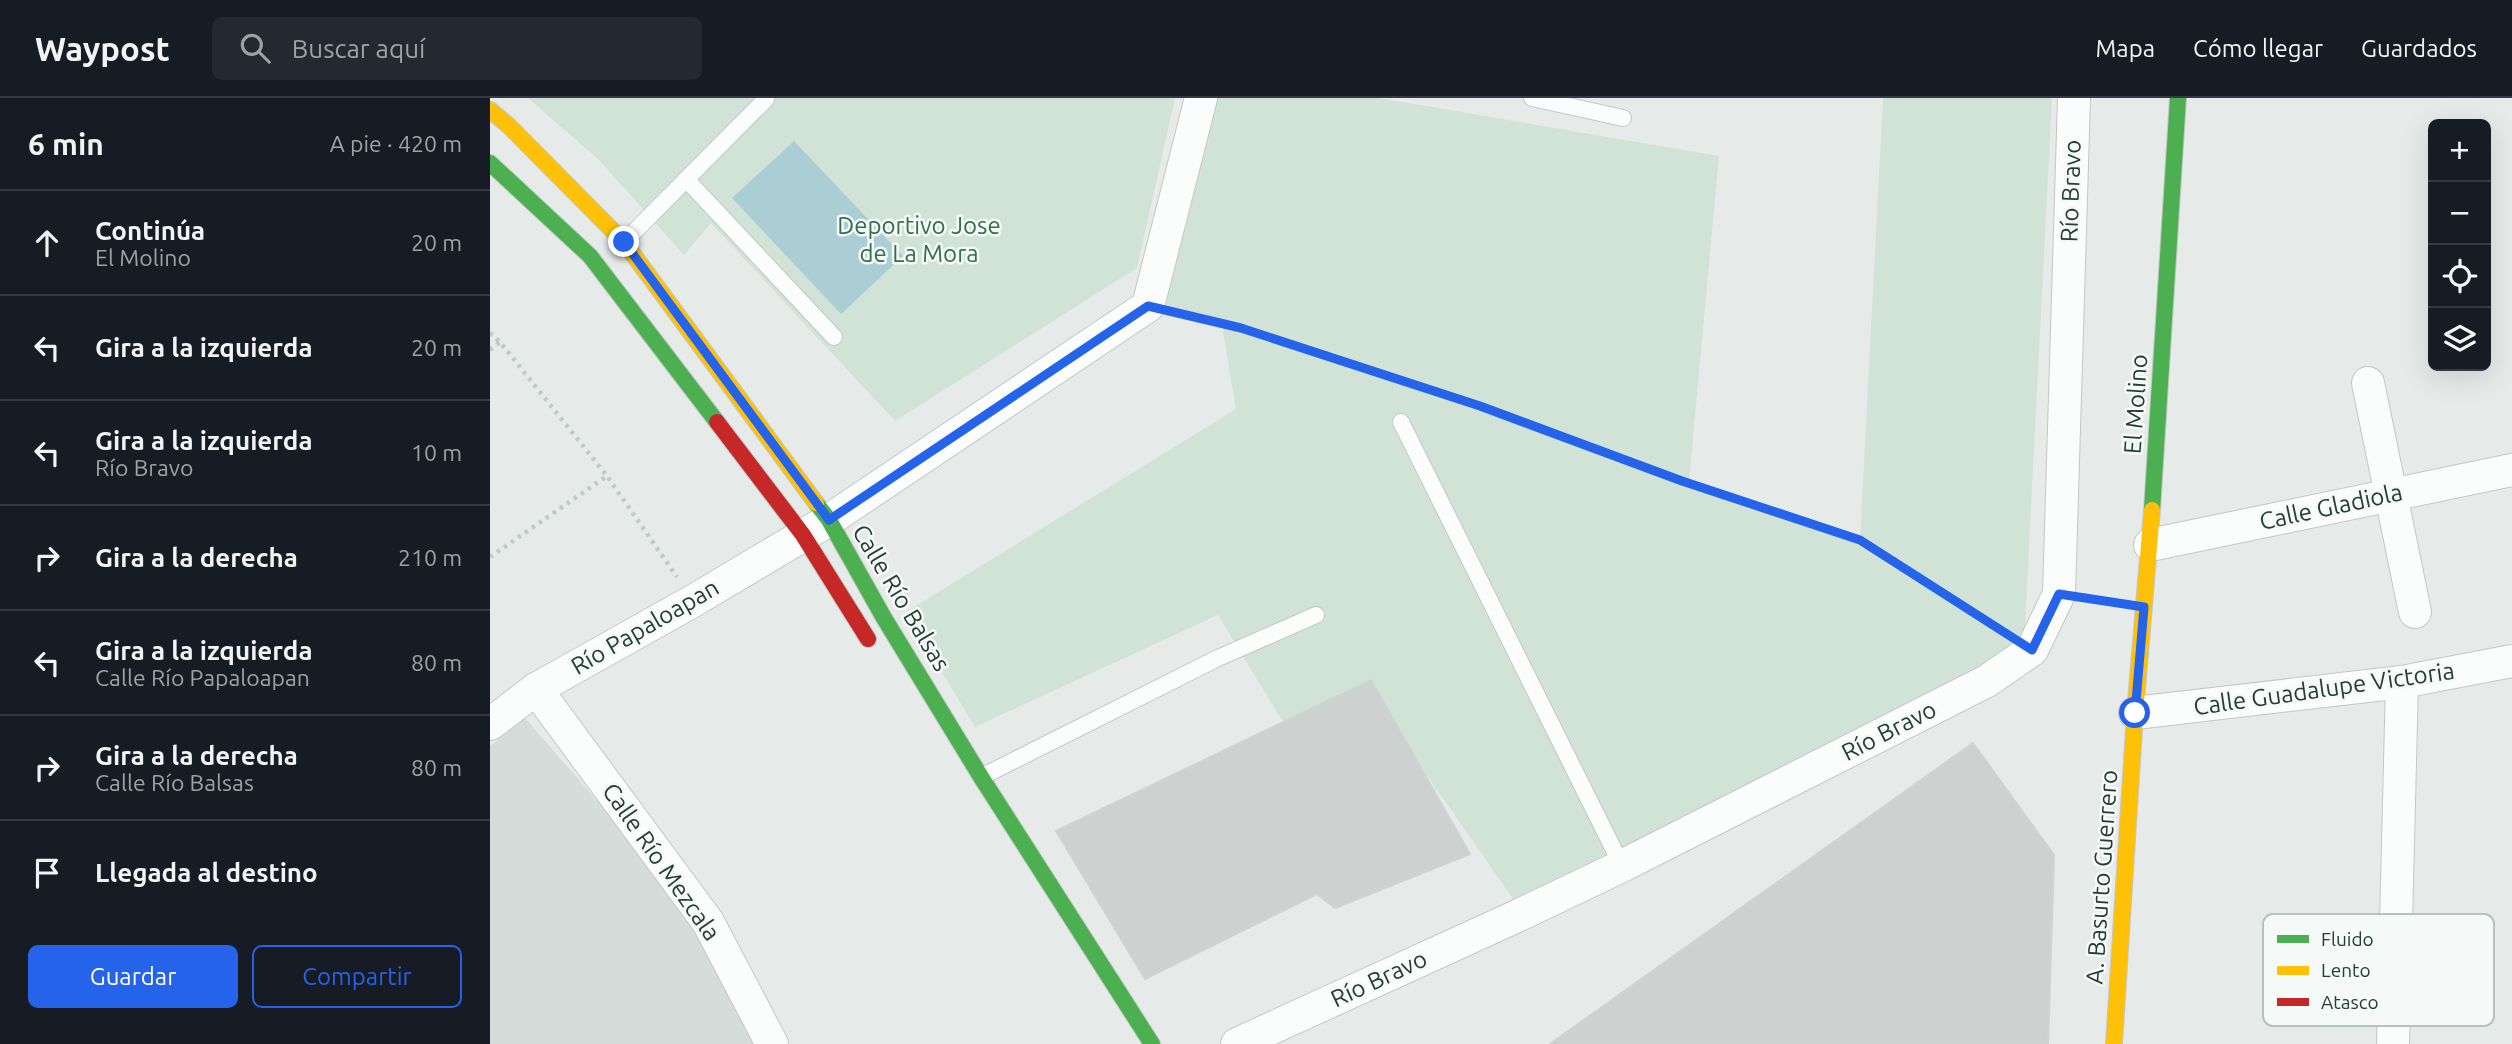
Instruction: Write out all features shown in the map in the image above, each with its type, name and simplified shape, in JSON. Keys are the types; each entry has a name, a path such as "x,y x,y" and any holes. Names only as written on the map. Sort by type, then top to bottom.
{"street":[{"path":"1148,306 1201,98"},
{"name":"Río Bravo","path":"1237,1044 1622,866 1987,681 2032,650 2059,594 2074,98"},
{"name":"El Molino","path":"2135,713 2150,545 2178,98"},
{"name":"Calle Río Balsas","path":"490,110 624,242 816,528 877,654"},
{"name":"Calle Río Balsas","path":"490,163 590,256 816,528 884,618 981,777 1152,1044"},
{"name":"Río Papaloapan","path":"490,724 536,689 816,528 1148,306"},
{"path":"2368,383 2415,612"},
{"name":"Calle Gladiola","path":"2150,545 2512,470"},
{"name":"Calle Guadalupe Victoria","path":"2135,713 2402,682 2512,661"},
{"path":"2396,914 2402,682"},
{"name":"Calle Río Mezcala","path":"536,689 708,922 772,1044"},
{"name":"A. Basurto Guerrero","path":"2114,1044 2135,713"},
{"path":"2393,1026 2393,1044"}],"lane":[{"path":"1532,98 1623,118"},
{"path":"624,242 765,99"},
{"path":"685,179 834,337"},
{"path":"1401,422 1622,866"},
{"path":"981,777 1219,658 1316,615"}],"path":[{"path":"1148,306 1241,328 1480,406 1682,481 1860,540 2032,650"},
{"path":"490,333 607,476 693,601"},
{"path":"490,350 500,342"},
{"path":"490,557 607,476"},
{"path":"2059,594 2144,607"}],"shaded area":[{"path":"525,718 704,924 755,1044 490,1044 490,746"}],"green space":[{"name":"Deportivo Jose de La Mora","path":"528,98 1175,98 1137,268 895,421 711,223 684,255 599,160"},
{"path":"1207,98 1379,98 1719,156 1689,481 1860,539 1883,98 2052,98 2024,645 1516,903 1419,764 1371,680 1283,722 1218,615 975,727 906,612 1236,409 1222,325 1155,305"}],"water":[{"path":"794,141 903,256 841,314 732,198"}],"building":[{"path":"1371,680 1470,854 1335,908 1317,894 1145,979 1056,831"},
{"path":"1973,743 2054,855 2048,1044 1550,1044"}],"traffic: fast":[{"path":"2152,510 2178,98"},
{"path":"490,163 590,256 717,422"},
{"path":"816,503 829,520 884,618 981,777 1152,1044"}],"traffic: slow":[{"path":"490,110 624,242 816,503"},
{"path":"2114,1044 2135,713 2152,510"}],"traffic: jam":[{"path":"717,422 803,535 868,639"}],"route":[{"path":"624,242 829,520 1148,306 1241,328 1480,406 1682,481 1860,540 2032,650 2059,594 2144,607 2135,713"}]}
